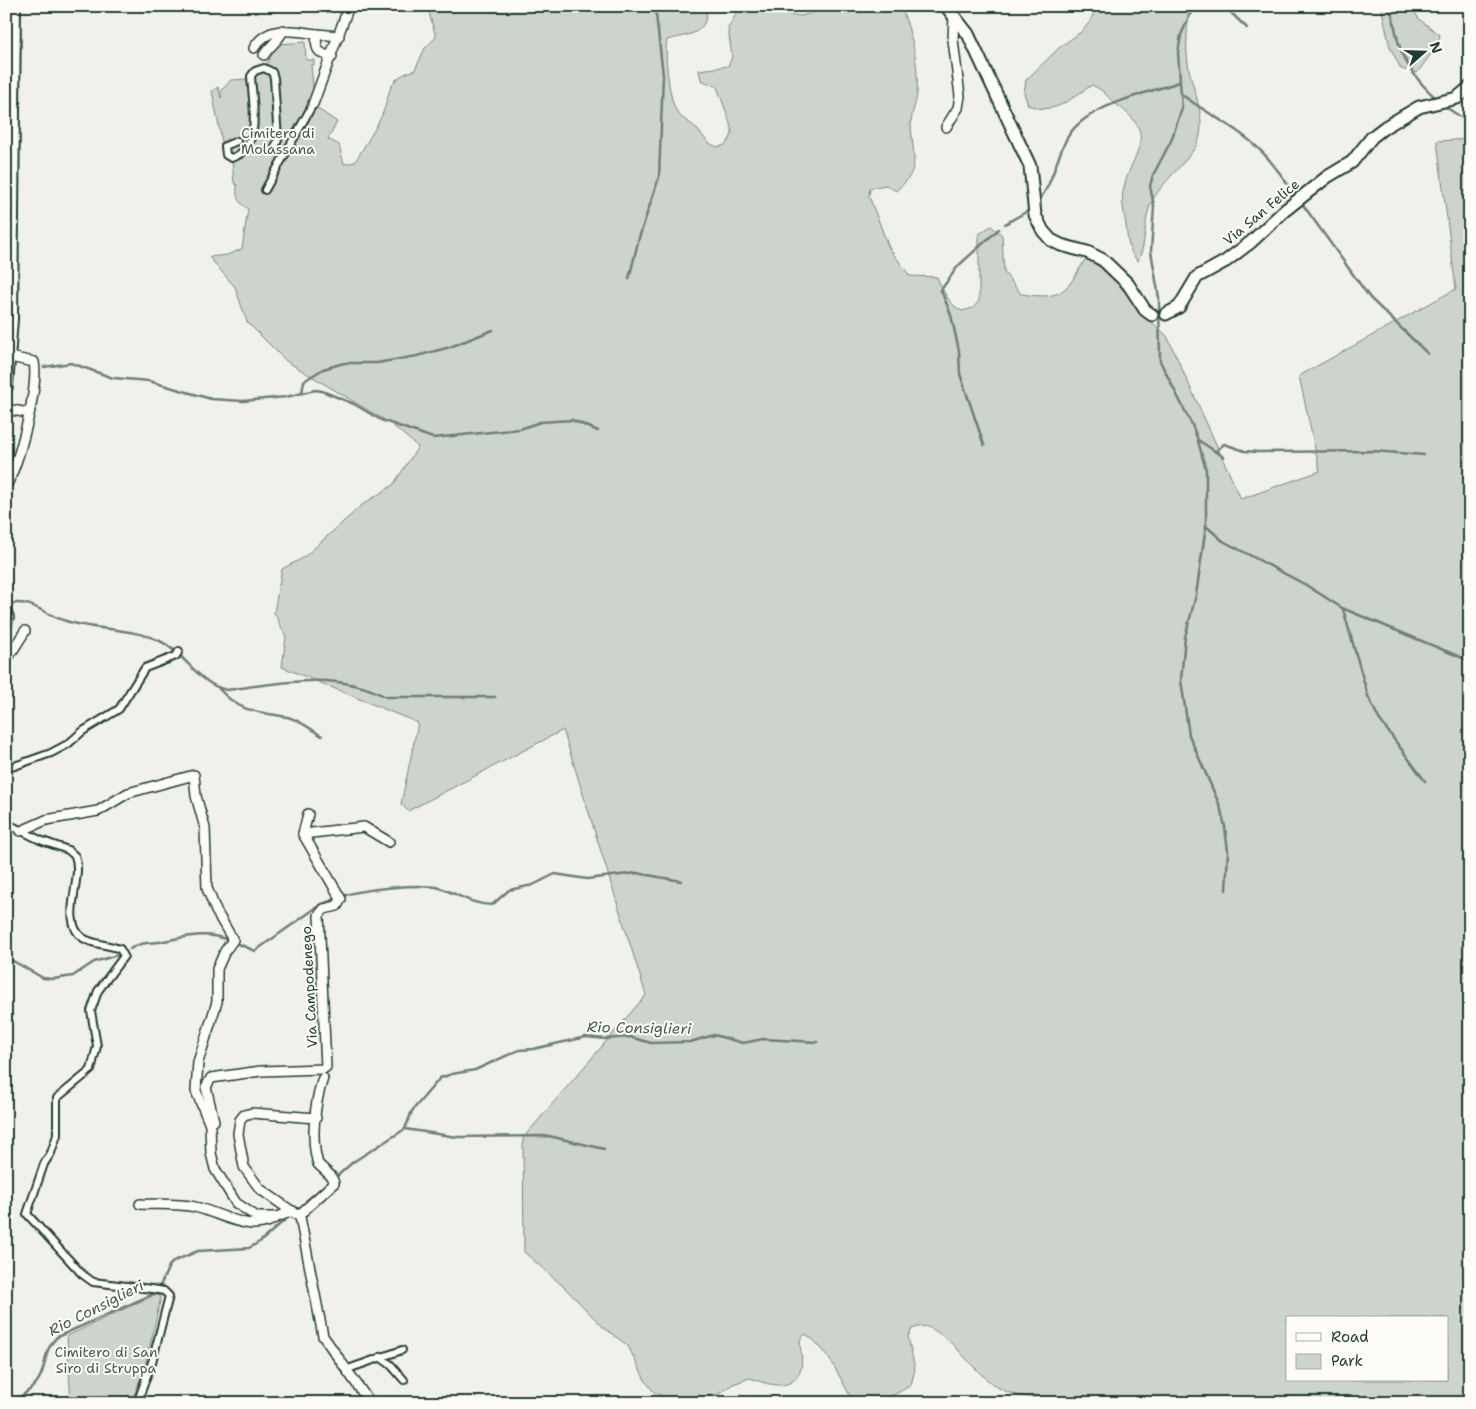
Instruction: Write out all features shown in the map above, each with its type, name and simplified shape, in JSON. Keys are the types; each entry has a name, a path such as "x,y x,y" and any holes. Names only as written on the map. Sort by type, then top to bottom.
{"main road":[{"path":"6,386 10,357 14,6"}],"street":[{"path":"264,190 313,104 350,6"},
{"path":"946,127 958,108 960,96 950,11"},
{"name":"Via San Felice","path":"950,11 968,34 1030,166 1038,223 1051,240 1103,260 1128,284 1145,310 1152,315 1166,314 1179,307 1197,277 1226,262 1299,199 1327,177 1352,162 1372,137 1385,127 1406,113 1457,98 1470,87"},
{"path":"254,48 266,34 283,30 339,36"},
{"path":"264,55 271,44 282,36 283,30"},
{"path":"317,34 316,48 318,52 332,57"},
{"path":"237,141 225,146 226,155 231,158 239,154 248,145 254,131 251,76 255,71 264,68 272,72 274,78 278,140 275,148 285,154"},
{"path":"7,483 29,413 34,364 10,357"},
{"path":"6,409 29,413"},
{"path":"6,612 9,617 6,629"},
{"path":"6,661 25,631"},
{"path":"6,768 51,753 68,744 119,709 145,668 178,654"},
{"path":"22,830 46,820 98,811 128,793 194,775 196,796 205,828 208,888 216,911 234,940 225,950 217,969 217,1002 198,1062 196,1091 210,1125 211,1153 215,1169 230,1194 240,1207 252,1215 278,1217"},
{"path":"308,814 303,834 364,827 388,842"},
{"path":"6,823 68,850 74,856 73,910 76,930 88,940 123,953 98,991 91,1011 97,1046 91,1070 57,1098 57,1135 51,1153 44,1164 28,1214 82,1274 93,1282 164,1291 169,1299 163,1315 152,1362 137,1403"},
{"name":"Via Campodenego","path":"294,1211 263,1213 248,1207 237,1196 219,1161 216,1127 208,1103 206,1084 209,1079 219,1076 261,1070 323,1069 326,1064 319,915 324,909 337,906 340,897 303,834"},
{"path":"140,1204 194,1207 254,1225 268,1223 294,1211 333,1184 332,1178 317,1162 316,1118 318,1093 323,1078"},
{"path":"316,1118 252,1113 244,1115 240,1120 238,1134 244,1167 260,1189 294,1211 314,1280 323,1336 348,1369 370,1403"},
{"path":"348,1369 402,1350"},
{"path":"380,1357 391,1365 404,1380"}],"green space":[{"name":"Cimitero di Molassana","path":"427,6 707,6 707,16 701,28 696,32 667,40 668,75 673,104 678,113 712,145 721,146 729,141 732,131 717,87 701,80 699,70 728,66 732,57 728,28 742,6 774,6 791,15 801,16 828,8 901,7 911,39 917,71 917,94 911,124 914,153 913,168 910,175 896,191 886,185 870,188 869,196 889,248 910,276 937,277 950,301 962,311 973,308 979,301 979,234 991,226 1002,235 1004,272 1021,294 1046,296 1061,291 1073,279 1086,258 1110,274 1141,312 1167,336 1241,499 1320,471 1299,376 1456,289 1437,141 1470,139 1470,1403 1070,1403 1067,1400 1017,1395 998,1388 978,1372 951,1343 930,1328 923,1326 912,1329 908,1337 915,1369 911,1385 882,1400 859,1402 852,1399 826,1354 805,1334 800,1340 801,1368 792,1381 779,1385 764,1383 750,1378 733,1384 719,1394 683,1401 665,1398 654,1392 646,1382 628,1346 604,1328 564,1287 524,1252 523,1138 646,995 563,730 408,811 401,804 418,723 282,667 286,637 274,612 282,569 303,558 362,505 393,485 418,447 391,424 286,361 247,322 235,287 209,257 227,255 242,249 248,209 240,202 237,196 237,185 234,183 232,160 227,159 221,148 228,139 222,142 212,91 218,87 221,98 221,91 231,80 248,79 249,72 254,67 266,65 278,44 305,42 306,60 314,60 314,65 311,65 315,107 337,122 328,139 339,145 344,164 355,162 379,121 393,84 397,79 415,70 425,48 436,37"},
{"path":"1097,6 1189,6 1187,56 1201,117 1200,135 1192,152 1161,188 1150,206 1146,220 1143,247 1138,261 1129,245 1122,200 1127,178 1139,145 1140,136 1137,126 1130,116 1097,87 1092,85 1062,104 1047,108 1028,105 1024,93 1026,80 1060,47 1081,32 1089,23"},
{"path":"1381,6 1411,6 1419,19 1440,35 1437,46 1417,73 1401,69 1390,47"},
{"name":"Cimitero di San Siro di Struppa","path":"156,1294 161,1297 145,1367 131,1403 71,1403 67,1336"}],"waterway":[{"path":"629,279 639,238 659,177 663,75 655,6"},
{"path":"1194,6 1181,35 1178,53 1182,108 1171,141 1153,175 1150,186 1154,206 1151,251 1159,298 1160,361 1198,440 1224,457"},
{"path":"1224,6 1247,28"},
{"path":"1389,6 1398,41 1408,66 1437,99"},
{"path":"1038,201 1051,179 1067,138 1087,117 1117,102 1179,82"},
{"path":"1181,94 1232,127 1251,142 1270,161 1296,196"},
{"path":"1443,105 1462,118 1470,119"},
{"path":"1301,202 1370,298 1428,354"},
{"path":"1005,224 1031,209"},
{"path":"984,445 960,374 959,351 951,315 941,290 958,266 999,229"},
{"path":"302,393 304,381 323,369 344,363 377,363 417,356 450,347 493,330"},
{"path":"44,367 71,363 113,378 149,381 211,399 243,401 286,397 315,390 322,391 354,404 381,420 433,438 520,429 540,422 572,420 598,431"},
{"path":"1198,441 1206,470 1206,526 1196,595 1185,637 1181,680 1189,735 1220,806 1225,827 1228,851 1226,890"},
{"path":"1215,452 1224,444 1245,451 1258,452 1373,451 1424,455"},
{"path":"1206,526 1223,541 1306,585 1342,608 1470,661"},
{"path":"6,604 23,603 55,617 75,623 137,633 160,641 169,646 208,682 227,690 288,682 328,681 368,689 386,697 495,697"},
{"path":"1343,609 1368,696 1379,719 1425,781"},
{"path":"219,689 227,697 243,707 258,712 291,718 322,736"},
{"path":"343,896 364,891 420,886 440,888 478,903 492,905 509,890 533,885 555,874 587,879 637,873 681,881"},
{"path":"234,942 255,951 320,905 338,898"},
{"path":"130,949 144,943 202,935 228,940"},
{"path":"6,957 43,978 53,979 73,976 94,962 121,954"},
{"name":"Rio Consiglieri","path":"335,1178 353,1162 405,1129 412,1111 440,1078 475,1070 519,1050 533,1049 586,1037 605,1039 630,1037 651,1043 690,1042 714,1035 743,1043 763,1039 817,1042"},
{"path":"405,1129 457,1137 549,1136 604,1149"},
{"name":"Rio Consiglieri","path":"306,1201 328,1183"},
{"name":"Rio Consiglieri","path":"11,1403 27,1392 38,1381 48,1351 57,1337 151,1295 161,1284 169,1266 174,1261 198,1251 249,1248 261,1241 287,1218"}]}
